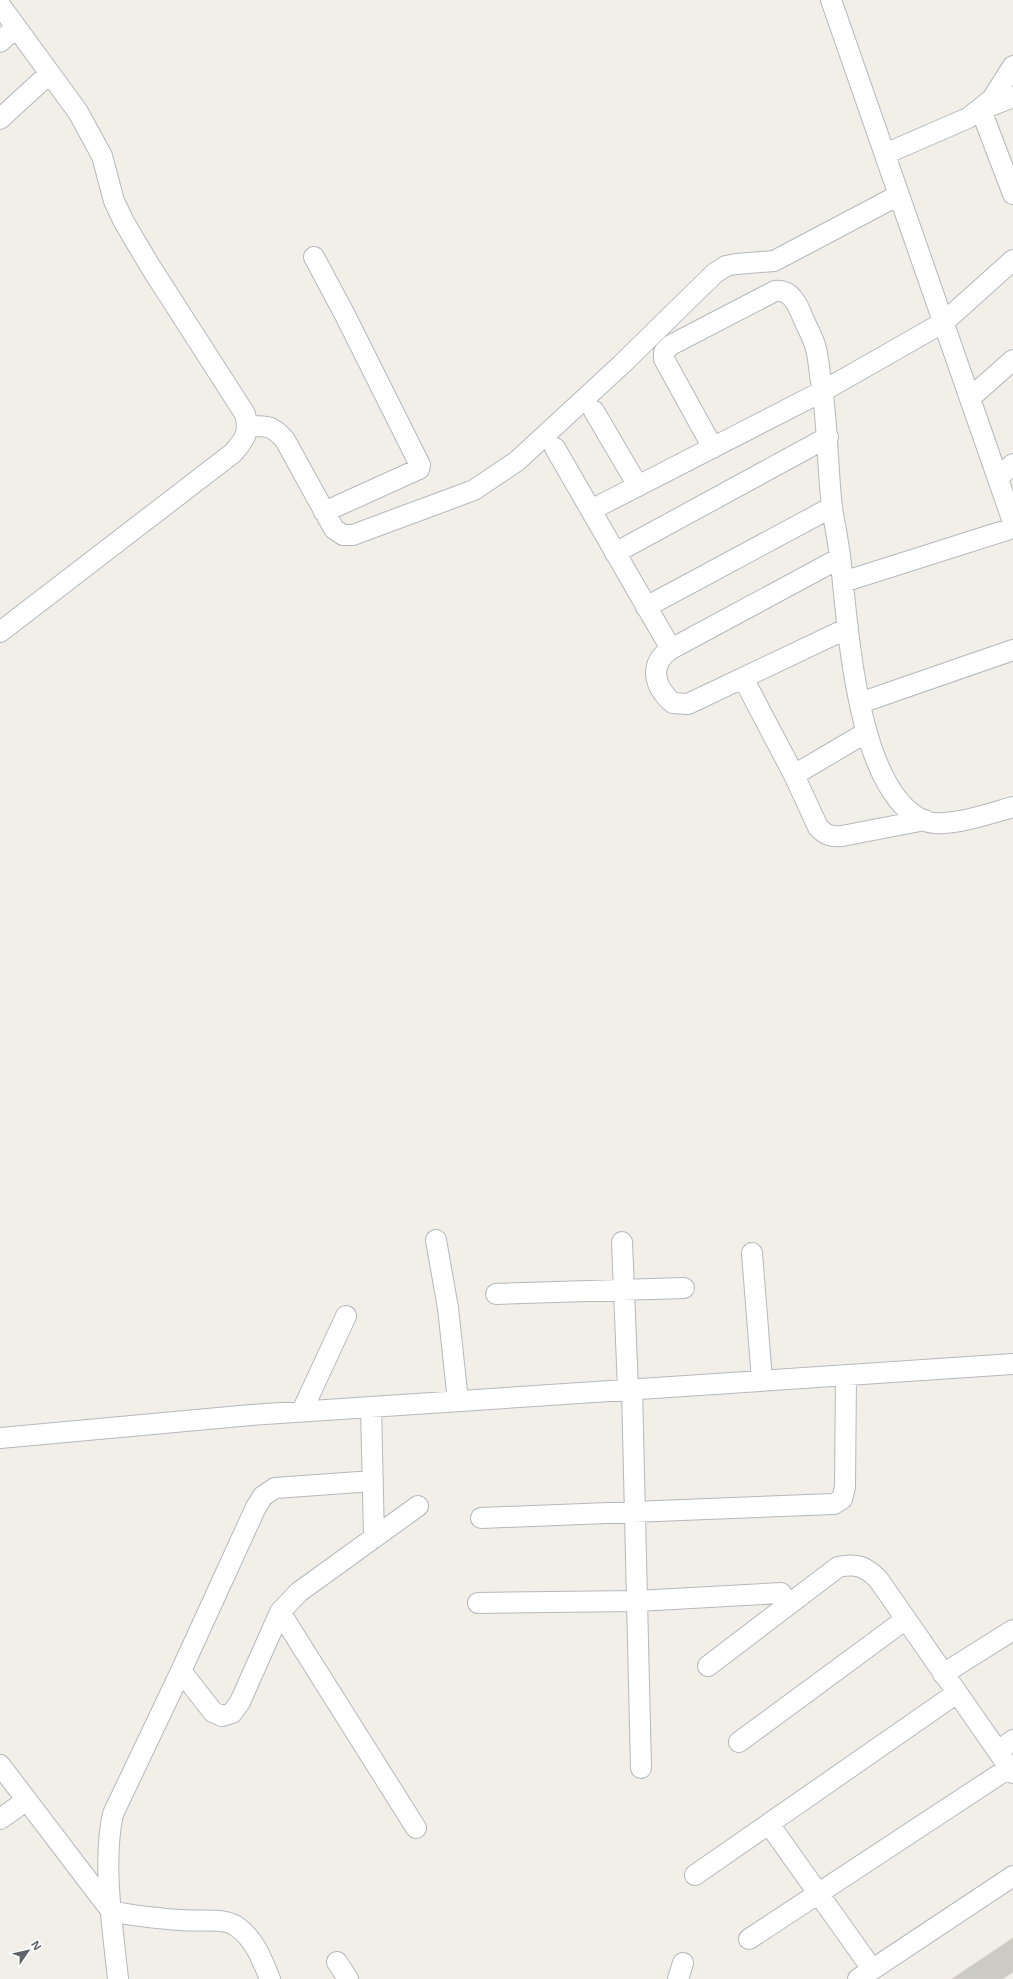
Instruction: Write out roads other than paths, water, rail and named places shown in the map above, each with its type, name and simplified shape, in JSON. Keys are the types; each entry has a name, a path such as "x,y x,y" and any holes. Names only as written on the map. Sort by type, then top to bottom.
{"street":[{"path":"831,0 1013,522"},
{"path":"0,5 15,28 78,112 102,156 114,200 124,222 150,266 245,414 248,426 245,438 233,453 0,632"},
{"path":"0,42 15,28"},
{"path":"885,154 968,118 980,110 992,99 1013,66"},
{"path":"0,119 49,74"},
{"path":"980,110 1013,97"},
{"path":"980,110 1013,194"},
{"path":"248,426 268,426 277,431 285,440 334,529 343,536 353,535 474,490 517,461 621,365 715,273 726,266 774,261 899,194"},
{"path":"314,257 345,315 420,465 419,469 324,512"},
{"path":"591,510 823,391 944,322 1013,260"},
{"path":"713,448 664,359 664,352 671,345 775,291 782,290 790,295 799,308 815,346 823,391 828,437 832,507 840,558 854,678 874,757 888,785 901,803 911,813 925,820 934,823 953,821 1013,807"},
{"path":"970,398 1013,360"},
{"path":"594,412 638,486"},
{"path":"615,552 828,437"},
{"path":"555,448 671,649"},
{"path":"998,478 1013,464"},
{"path":"646,607 832,507"},
{"path":"843,582 1013,528"},
{"path":"840,558 662,654 655,669 658,680 666,697 673,704 680,705 695,701 848,628"},
{"path":"860,703 1013,650"},
{"path":"743,678 794,775 818,827 828,835 842,836 925,820"},
{"path":"794,775 867,732"},
{"path":"436,1240 448,1308 458,1401"},
{"path":"622,1242 635,1513 641,1768"},
{"path":"752,1253 762,1380"},
{"path":"496,1294 684,1288"},
{"path":"302,1411 346,1316"},
{"path":"0,1438 302,1411 1013,1364"},
{"path":"481,1518 635,1513 832,1504 839,1502 842,1499 846,1487 846,1375"},
{"path":"372,1407 374,1538"},
{"path":"118,1979 109,1857 110,1828 113,1814 181,1671 256,1507 263,1496 281,1486 373,1481"},
{"path":"181,1671 212,1712 222,1716 232,1713 240,1702 280,1612 299,1592 418,1506"},
{"path":"708,1666 838,1567 850,1565 860,1566 869,1571 878,1579 957,1693 1005,1746 1011,1771 749,1939"},
{"path":"478,1603 637,1601 781,1593"},
{"path":"280,1612 416,1828"},
{"path":"739,1742 906,1619"},
{"path":"944,1674 1013,1630"},
{"path":"695,1875 957,1693"},
{"path":"0,1765 112,1912 182,1920 224,1922 234,1925 243,1932 256,1948 270,1979"},
{"path":"0,1820 27,1800"},
{"path":"769,1824 818,1894 865,1974 1013,1876"},
{"path":"337,1962 348,1979"}]}
